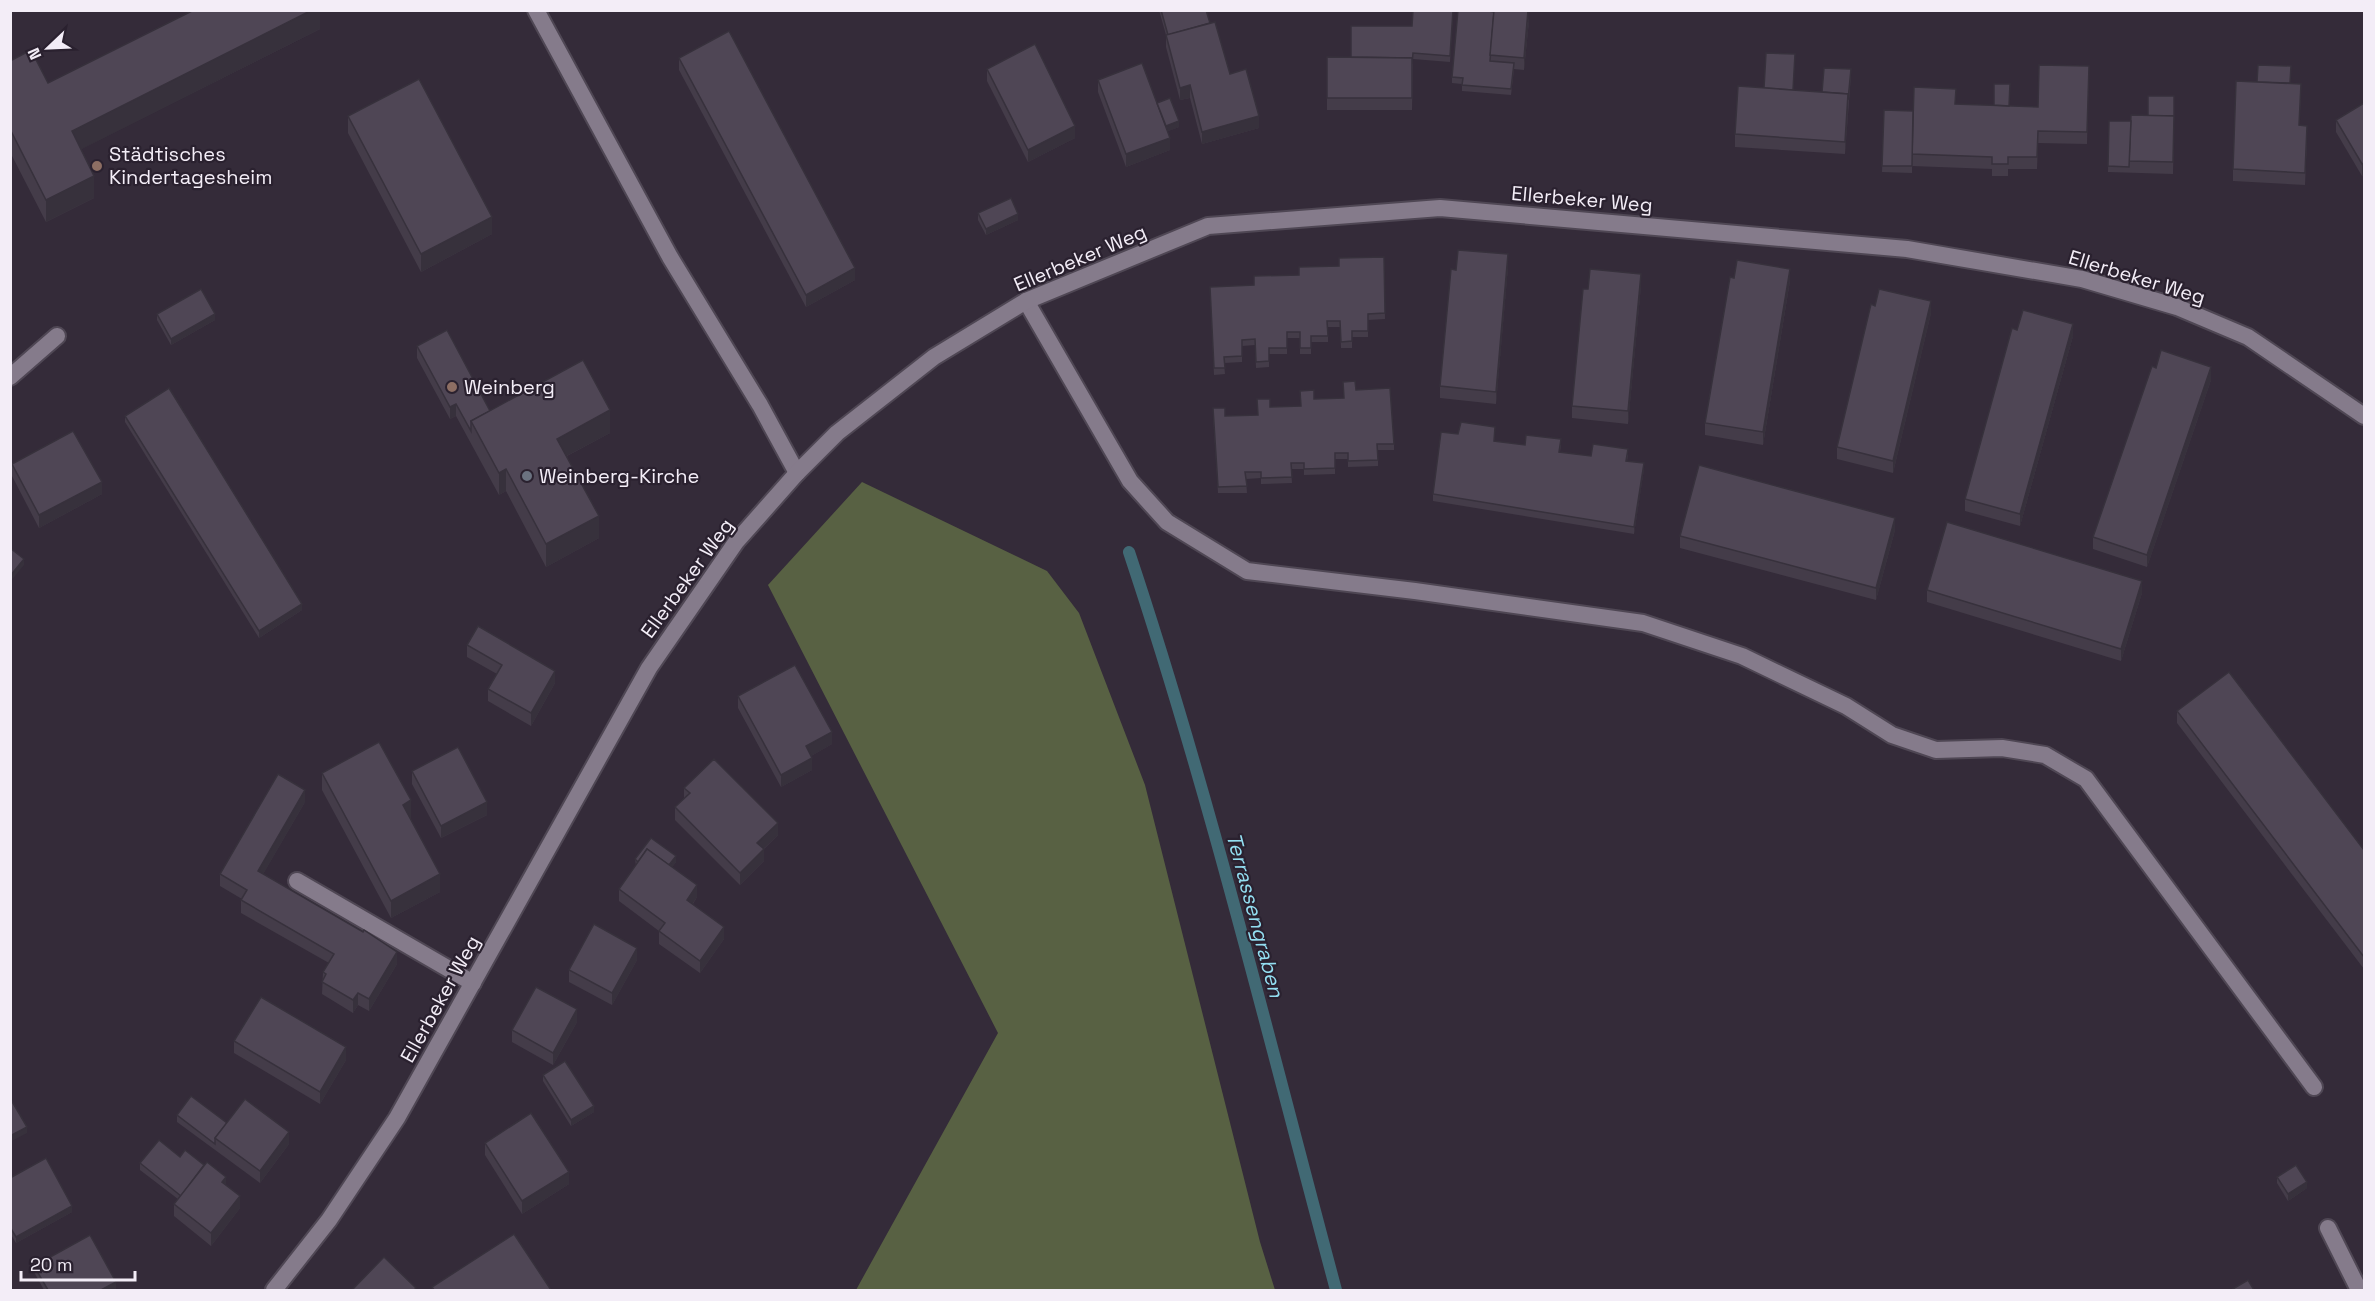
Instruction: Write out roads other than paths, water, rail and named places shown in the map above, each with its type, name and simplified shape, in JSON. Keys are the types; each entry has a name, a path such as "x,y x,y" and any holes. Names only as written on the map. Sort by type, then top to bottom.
{"street":[{"path":"537,10 670,257 760,405 797,473"},
{"name":"Ellerbeker Weg","path":"274,1290 328,1220 397,1118 649,668 736,542 797,473 837,433 934,357 1026,301 1208,226 1440,208 1907,249 2082,279 2177,307 2248,337 2364,416"},
{"path":"1026,301 1130,481 1167,522 1247,571 1415,591 1643,623 1742,656 1846,705 1892,735 1914,743 1936,750 2002,748 2045,755 2086,779 2314,1087"},
{"path":"10,377 57,336"},
{"path":"297,881 473,983"},
{"path":"2328,1228 2359,1290"}],"waterway":[{"name":"Terrassengraben","path":"1129,552 1213,827 1336,1290"}],"place":[{"name":"Städtisches Kindertagesheim","path":"97,166"},
{"name":"Weinberg","path":"452,387"},
{"name":"Weinberg-Kirche","path":"527,476"}]}
